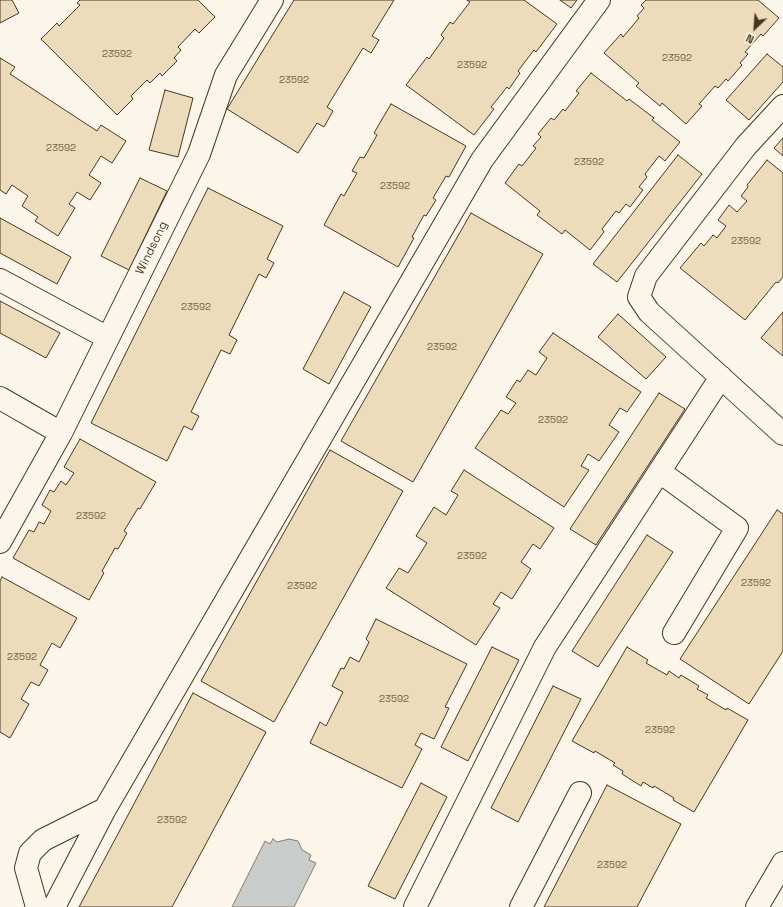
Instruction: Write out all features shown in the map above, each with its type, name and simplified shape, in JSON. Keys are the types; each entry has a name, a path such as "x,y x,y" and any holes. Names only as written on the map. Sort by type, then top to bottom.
{"street":[{"name":"Windsong","path":"0,542 61,433 199,154 226,75 272,0"},
{"path":"54,907 105,809 482,160 599,0"},
{"path":"783,106 746,146 646,276 639,297 649,312 783,434"},
{"path":"0,280 108,338"},
{"path":"415,907 545,647 721,377"},
{"path":"0,398 61,433"},
{"path":"660,472 737,528 674,633"},
{"path":"521,907 580,793"},
{"path":"38,907 26,868 30,853 42,840 105,809"},
{"path":"757,907 783,863"}],"shaded area":[{"path":"273,839 277,842 289,839 298,841 302,850 311,855 309,860 316,863 294,907 232,907 265,841 270,844"}],"building":[{"path":"0,0 12,0 19,13 0,23"},
{"path":"80,0 198,0 215,17 199,33 195,29 178,47 181,50 174,58 177,61 162,76 160,73 150,83 147,80 131,96 133,99 117,115 41,39 57,23 59,26 80,5 77,3"},
{"path":"294,0 394,0 372,36 379,40 371,53 363,48 327,107 333,111 324,127 317,123 298,153 227,109"},
{"path":"467,0 524,0 557,24 536,52 534,50 518,71 520,73 509,89 507,87 491,107 494,109 474,135 406,85 427,57 429,59 444,38 441,35 450,22 453,24 470,2"},
{"path":"560,0 577,0 571,8"},
{"path":"646,0 758,0 779,18 763,36 761,34 745,52 748,54 740,63 742,65 728,81 726,79 718,88 715,86 699,104 702,106 686,124 662,103 660,106 636,86 639,83 604,53 621,34 623,37 639,18 637,16 644,8 641,5"},
{"path":"767,54 783,67 783,82 749,120 726,100"},
{"path":"0,58 15,67 10,74 97,131 101,125 126,141 112,163 101,156 89,175 101,183 90,200 77,192 69,204 75,208 58,236 35,221 38,217 22,206 28,196 12,185 6,194 0,190"},
{"path":"591,73 627,101 629,99 654,118 652,120 680,142 665,161 659,156 645,174 647,177 639,187 643,190 630,207 626,204 619,213 616,211 602,229 604,232 590,250 565,230 562,234 537,215 540,211 505,183 519,164 522,166 536,148 533,146 541,137 538,134 551,118 554,120 563,109 565,111 579,93 576,91"},
{"path":"165,90 193,98 178,157 149,150"},
{"path":"391,104 466,146 449,177 446,176 433,198 436,200 426,216 424,215 412,237 414,238 398,267 324,225 341,194 344,196 357,173 352,171 360,157 364,158 377,135 374,133"},
{"path":"783,138 783,156 774,148"},
{"path":"678,155 702,174 617,282 593,264"},
{"path":"767,160 783,173 783,277 778,283 776,282 745,320 680,268 701,243 704,246 713,235 717,238 726,226 718,220 729,205 737,212 747,201 741,196 748,187 747,185"},
{"path":"140,178 167,191 129,270 101,256"},
{"path":"208,188 283,226 267,259 274,263 266,278 259,274 229,335 237,340 230,354 221,350 191,412 199,416 192,430 184,426 167,461 91,423"},
{"path":"471,213 543,254 413,482 341,441"},
{"path":"0,218 71,257 57,284 0,253"},
{"path":"344,292 371,307 329,384 303,369"},
{"path":"0,301 60,333 46,358 0,333"},
{"path":"783,312 783,356 761,338"},
{"path":"618,314 666,357 646,379 598,337"},
{"path":"553,333 641,392 627,412 620,408 609,425 619,432 599,461 588,454 581,466 589,470 564,507 475,448 501,410 508,414 516,403 506,397 517,380 520,382 528,370 536,375 547,358 539,352"},
{"path":"659,393 685,409 596,545 570,529"},
{"path":"80,439 156,482 140,509 138,508 124,531 127,533 118,549 115,548 102,571 104,573 89,600 13,558 29,530 34,532 39,522 44,524 51,511 42,505 50,490 54,492 61,481 66,485 74,473 64,467"},
{"path":"330,450 403,491 274,722 201,681"},
{"path":"464,470 554,528 540,549 533,544 521,562 531,569 512,599 501,592 493,604 500,608 476,645 386,588 399,568 408,573 427,543 416,536 434,507 446,515 458,495 451,491"},
{"path":"777,510 783,514 783,651 749,704 680,659"},
{"path":"647,535 673,552 598,667 572,651"},
{"path":"2,577 77,618 60,648 52,643 40,665 48,670 39,686 31,682 21,699 29,704 10,738 0,732 0,581"},
{"path":"376,619 467,664 445,707 449,708 434,739 421,733 415,745 422,749 402,788 310,743 320,722 326,726 343,692 332,686 341,668 344,669 350,657 359,662 369,642 366,639"},
{"path":"492,647 519,660 468,761 441,747"},
{"path":"627,647 648,660 646,663 667,675 669,671 679,678 681,675 699,686 697,689 708,695 706,698 726,710 727,708 748,720 694,812 673,800 674,798 654,786 653,788 643,782 641,786 622,774 623,771 613,765 615,763 595,751 594,753 572,741"},
{"path":"553,686 581,699 518,822 491,808"},
{"path":"193,693 266,732 172,907 79,907"},
{"path":"421,783 447,797 395,899 368,886"},
{"path":"607,785 681,824 637,907 544,907"}]}
